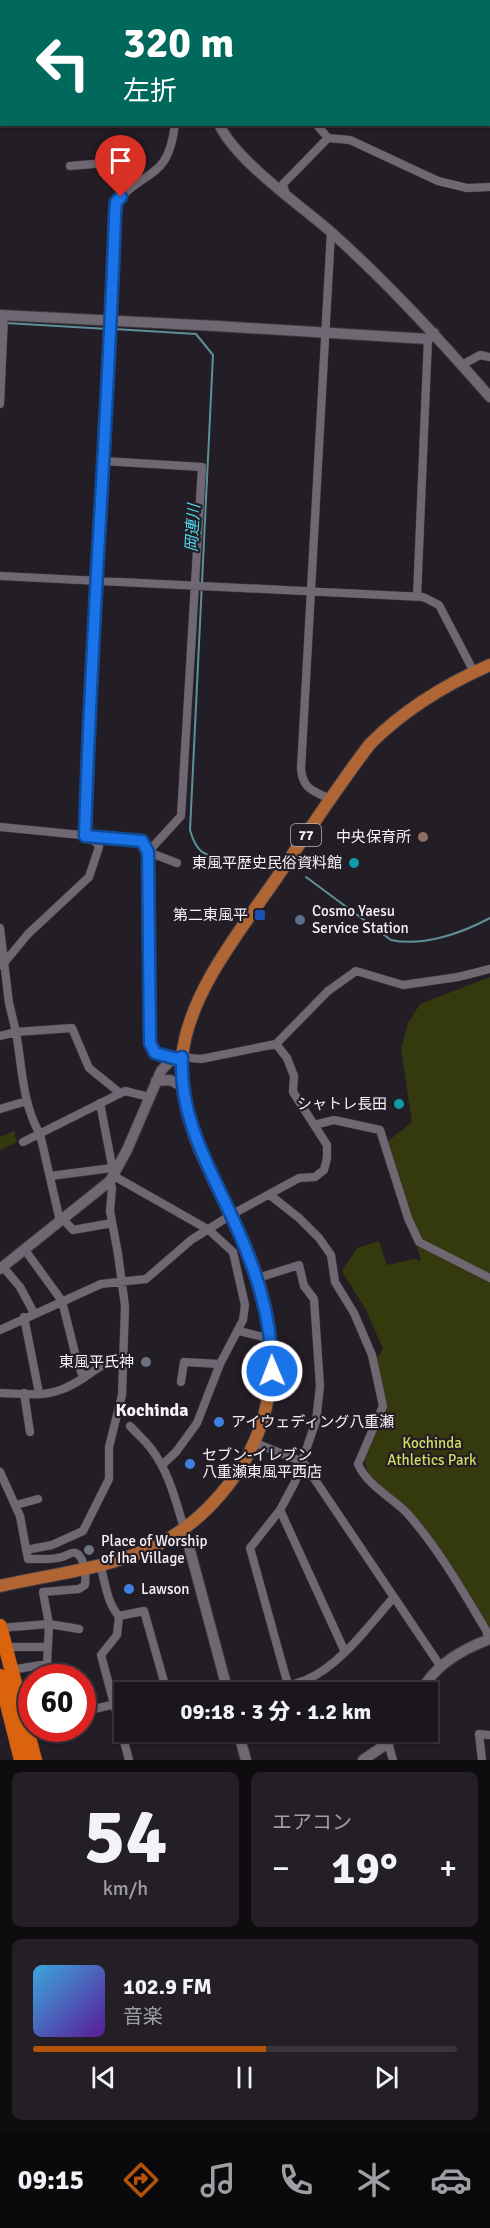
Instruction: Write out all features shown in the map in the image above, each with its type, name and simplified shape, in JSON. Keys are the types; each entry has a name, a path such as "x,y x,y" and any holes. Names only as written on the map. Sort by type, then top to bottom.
{"highway":[{"path":"0,1627 5,1647 5,1673 21,1760"},
{"path":"5,1673 35,1760"}],"main road":[{"name":"77","path":"0,1586 84,1569 148,1549 200,1515 231,1482 255,1443 269,1390 271,1339 268,1315 258,1278 195,1138 187,1113 179,1058 195,1009 209,981 330,799 370,744 391,723 417,703 443,687 490,665"}],"street":[{"path":"85,836 95,581 112,320 116,202 165,163 172,146 175,126"},
{"path":"220,126 239,153 331,232 408,304 431,336 462,365 490,397"},
{"path":"318,126 328,138 350,140 438,181 467,188 490,187"},
{"path":"286,195 283,184 328,138"},
{"path":"70,166 117,162 131,188"},
{"path":"330,799 309,789 302,780 331,232"},
{"path":"0,404 2,315 431,336"},
{"path":"417,596 431,336"},
{"path":"462,365 480,355 490,357"},
{"path":"103,461 202,466 182,816 148,852"},
{"path":"0,576 417,596 439,605 474,672"},
{"path":"0,827 142,841 148,852 150,1043 155,1053 179,1058 201,1059 276,1044 320,999 356,971 403,985 458,977 490,969"},
{"path":"2,964 28,934 88,877 99,847 96,842 85,836"},
{"path":"148,852 177,863"},
{"path":"0,928 2,964 16,1032 0,1036"},
{"path":"112,1223 73,1230 61,1220 40,1134 34,1124 27,1101 16,1032 72,1028 89,1068 120,1093"},
{"path":"0,1330 24,1317 101,1284 146,1280 191,1240 231,1215 298,1178 315,1177 324,1170 327,1144 293,1092 294,1076 291,1067 276,1044"},
{"path":"34,1313 20,1287 1,1268 112,1175 139,1124 156,1081 165,1066 179,1058"},
{"path":"156,1081 170,1080 182,1086"},
{"path":"23,1142 125,1091 149,1096"},
{"path":"0,1109 27,1101"},
{"path":"26,1550 52,1545 83,1531 109,1479 109,1447 122,1395 125,1306 110,1211 112,1175 100,1103"},
{"path":"314,1125 334,1120 380,1130 408,1218 419,1242 490,1278"},
{"path":"50,1176 112,1175 209,1230 233,1252 236,1258 245,1305 243,1320 220,1364 197,1423 176,1452 162,1465"},
{"path":"270,1195 299,1218 319,1238 331,1255 335,1282 354,1313 372,1355 382,1406 358,1464 362,1473 406,1513 425,1537 454,1578 490,1639 448,1659 426,1682"},
{"path":"25,1250 62,1301 78,1365 84,1378"},
{"path":"258,1278 299,1265 304,1286 314,1299 320,1386 316,1421 303,1462 280,1510 249,1548 287,1682"},
{"path":"24,1317 39,1393"},
{"path":"239,1331 271,1339"},
{"path":"0,1393 56,1392 84,1378 101,1364 124,1357"},
{"path":"181,1382 184,1362 220,1364"},
{"path":"24,1393 30,1432"},
{"path":"130,1426 153,1450 162,1465 175,1498 225,1682"},
{"path":"255,1443 303,1462 441,1667"},
{"path":"0,1472 20,1516 28,1559 62,1557 73,1552 77,1554 86,1576 85,1585 82,1587 43,1592 50,1624 47,1664"},
{"path":"16,1505 38,1499"},
{"path":"280,1510 345,1652"},
{"path":"100,1564 107,1591 115,1612 119,1616 117,1635 101,1655 114,1700"},
{"path":"299,1682 322,1671 345,1652 394,1597"},
{"path":"119,1616 144,1611 164,1682"},
{"path":"0,1627 50,1624 79,1629"},
{"path":"5,1647 48,1647"},
{"path":"96,1709 114,1704"},
{"path":"482,1760 479,1734 490,1736"},
{"path":"126,1742 129,1760"},
{"path":"241,1742 246,1760"},
{"path":"363,1760 388,1743 393,1760"}],"green space":[{"name":"Kochinda Athletics Park","path":"490,977 490,1631 439,1551 369,1476 363,1456 376,1434 384,1402 373,1365 383,1349 366,1310 342,1271 357,1248 379,1241 387,1265 414,1259 421,1261 388,1141 412,1122 401,1049 408,1023 420,1004"},
{"path":"14,1131 17,1142 0,1150 0,1137"}],"waterway":[{"name":"岡連川","path":"6,323 108,329"},
{"name":"岡連川","path":"114,329 196,334 213,355 190,830 197,847 206,854 223,859 270,864"},
{"name":"岡連川","path":"306,877 391,940 403,942 429,940 467,929 490,918"}],"place":[{"name":"中央保育所","path":"423,837"},
{"name":"東風平歴史民俗資料館","path":"354,863"},
{"name":"第二東風平","path":"260,915"},
{"name":"Cosmo Yaesu Service Station","path":"300,920"},
{"name":"シャトレ長田","path":"399,1104"},
{"name":"東風平氏神","path":"146,1362"},
{"name":"アイウェディング八重瀬","path":"219,1422"},
{"name":"セブン-イレブン 八重瀬東風平西店","path":"190,1464"},
{"name":"Place of Worship of Iha Village","path":"89,1550"},
{"name":"Lawson","path":"129,1589"}],"district":[{"name":"Kochinda","path":"152,1410"}],"route":[{"path":"121,197 116,202 115,215 112,320 95,581 85,836 142,841 148,852 150,1043 155,1053 177,1059 182,1057 182,1086 195,1138 258,1278 270,1326 272,1371"}]}
